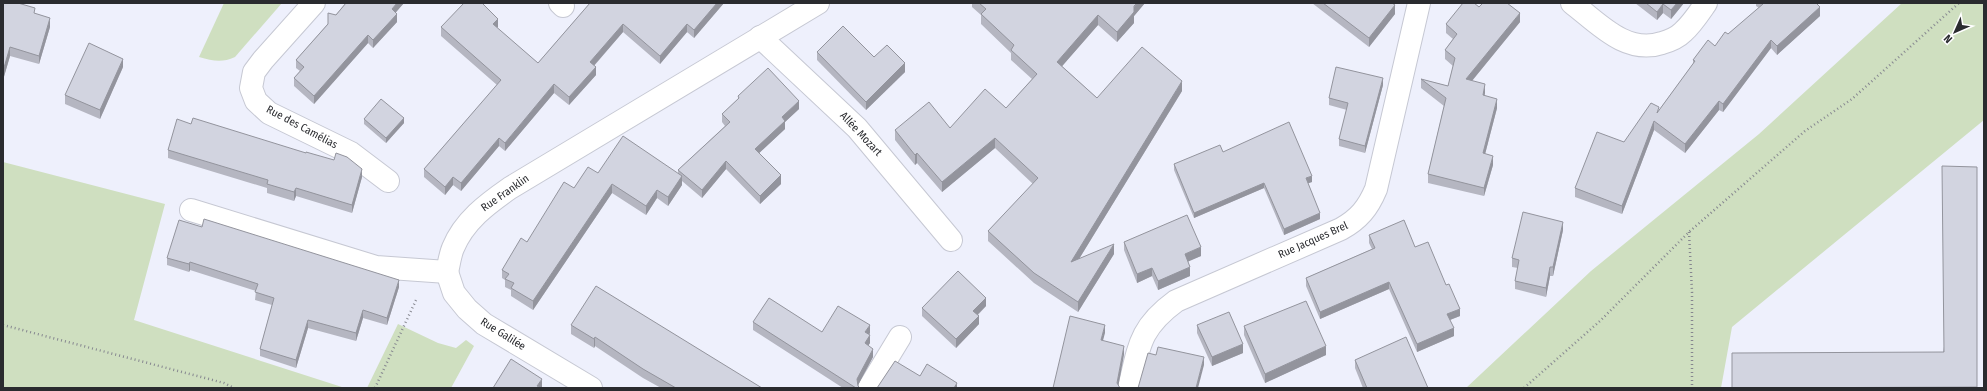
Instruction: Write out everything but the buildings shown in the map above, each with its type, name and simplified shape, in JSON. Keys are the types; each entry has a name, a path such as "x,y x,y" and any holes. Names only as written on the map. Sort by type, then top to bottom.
{"street":[{"name":"Rue des Camélias","path":"314,3 254,72 251,88 256,101 269,113 351,153 388,181"},
{"name":"Rue Franklin","path":"438,271 464,228 481,209 510,188 818,3"},
{"name":"Rue Jacques Brel","path":"1129,388 1138,349 1145,333 1153,320 1164,309 1176,301 1341,229 1362,215 1371,202 1376,189 1419,3"},
{"path":"1572,3 1617,38 1642,47 1655,46 1670,40 1683,32 1706,3"},
{"name":"Allée Mozart","path":"760,37 857,128 951,240"},
{"path":"191,210 376,267 438,271"},
{"name":"Rue Galilée","path":"438,271 466,309 478,319 580,385"},
{"path":"869,388 900,337"}],"path":[{"path":"1524,388 1600,321 1689,232 1805,131 1852,99 1959,3"},
{"path":"1689,232 1692,292 1692,388"},
{"path":"375,388 438,271"},
{"path":"3,325 224,383 234,388"}],"green space":[{"path":"224,3 282,3 235,57 217,61 199,57"},
{"path":"1902,3 1984,3 1984,120 1732,327 1721,388 1466,388 1591,271 1759,134"},
{"path":"3,162 165,204 134,320 345,388 3,388"},
{"path":"398,324 438,343 456,348 466,340 474,346 451,388 367,388"}]}
